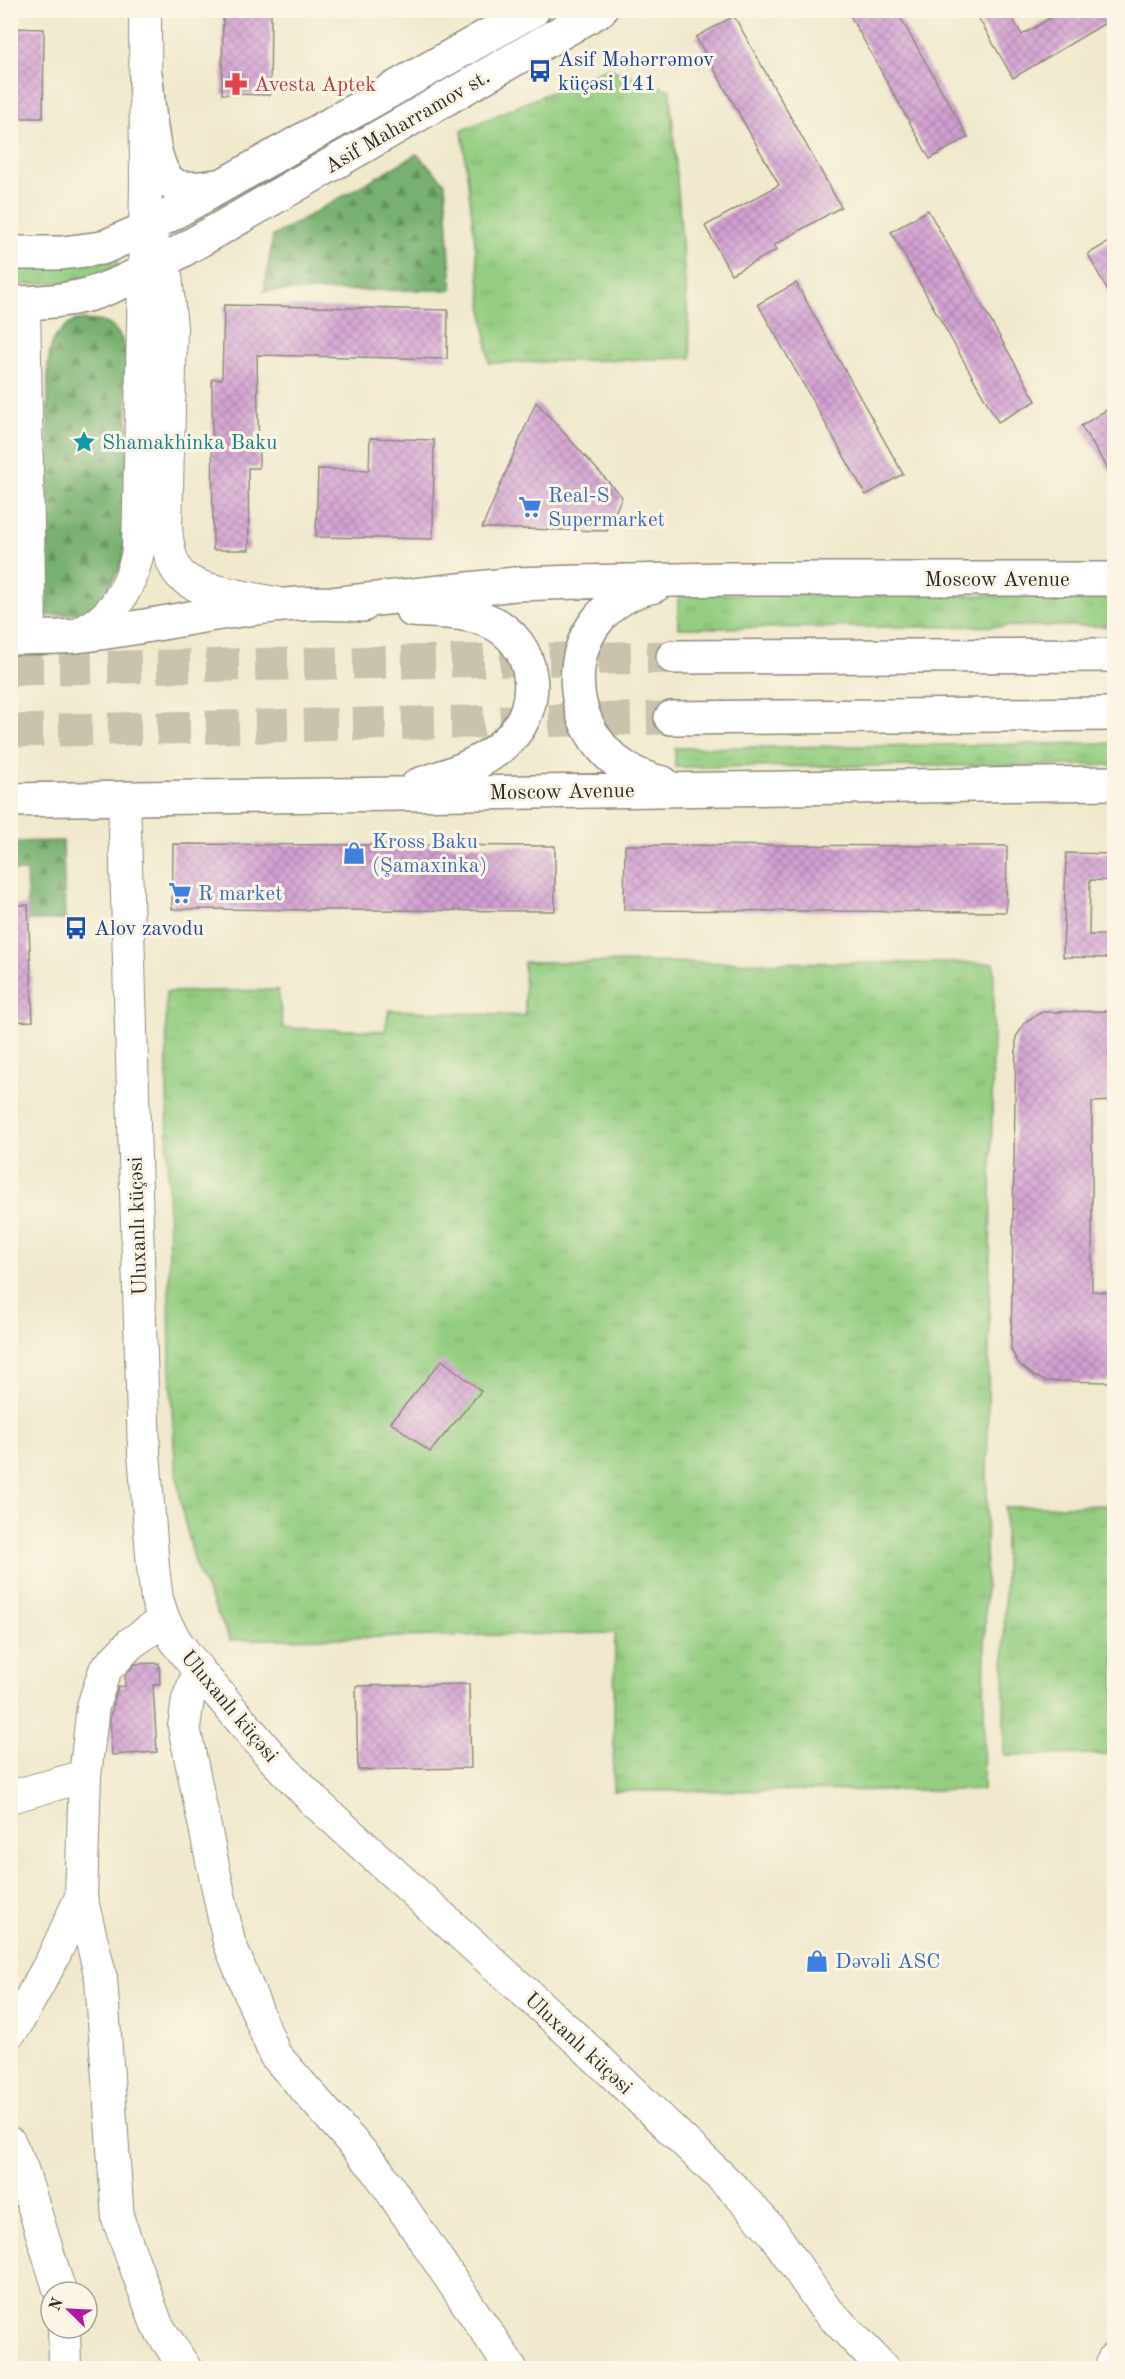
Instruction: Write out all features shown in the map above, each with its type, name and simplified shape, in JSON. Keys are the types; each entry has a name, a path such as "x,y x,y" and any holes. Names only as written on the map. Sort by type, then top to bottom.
{"main road":[{"name":"Asif Maharramov st.","path":"10,253 62,253 102,248 145,229 533,10"},
{"name":"Asif Maharramov st.","path":"17,303 80,298 100,292 153,267 600,10"},
{"path":"146,80 155,149 158,163 166,179 183,188 211,191"},
{"name":"Moscow Avenue","path":"340,603 515,584 682,580 1114,579"},
{"path":"682,580 643,589 619,599 599,619 585,642 577,676 580,708 593,738 607,755 624,769 646,779 696,789"},
{"path":"20,638 76,636 284,605 340,603 463,615 488,621 506,631 522,649 530,667 530,699 526,716 510,739 491,755 471,766 389,794"},
{"path":"673,657 1114,655"},
{"path":"671,718 1114,714"},
{"name":"Moscow Avenue","path":"10,800 1114,783"}],"street":[{"path":"76,636 101,621 112,609 128,581 138,552 153,267 145,229 145,10"},
{"path":"153,267 168,288 171,328 166,528 171,559 181,575 195,586 284,605"},
{"path":"17,303 20,638"},
{"name":"Uluxanlı küçəsi","path":"124,798 144,1453 153,1567 157,1599 164,1620 177,1643 199,1671 272,1757 315,1802 546,2012 736,2192 772,2231 824,2307 883,2368"},
{"path":"164,1620 131,1643 105,1670 93,1706 85,1776 81,1897 100,1978 118,2219 157,2325 185,2368"},
{"path":"199,1671 188,1699 184,1727 229,1942 275,2055 377,2170 511,2368"},
{"path":"10,1797 85,1776"},
{"path":"10,2032 53,1958 81,1897"},
{"path":"10,2143 22,2169 56,2280"},
{"path":"64,2340 65,2368"},
{"path":"1111,2368 1114,2358"}],"green space":[{"path":"607,68 670,90 691,358 489,363 462,130"},
{"path":"417,154 445,183 452,290 264,291 273,236"},
{"path":"115,256 119,266 73,282 11,285 10,268"},
{"path":"76,320 103,322 109,325 119,334 127,352 127,533 121,567 99,603 80,613 47,616 48,368 54,339 57,334"},
{"path":"678,594 1114,596 1114,626 678,628"},
{"path":"1114,743 1114,765 675,767 675,748"},
{"path":"63,841 65,920 28,920 26,871 11,871 10,842"},
{"path":"524,962 994,963 983,1790 613,1791 615,1633 230,1640 197,1570 183,1515 175,1462 170,1370 166,992 278,990 283,1028 385,1031 389,1010 525,1016"},
{"path":"1114,1505 1114,1754 1004,1755 1005,1507"}],"building":[{"path":"223,10 271,10 270,95 222,94"},
{"path":"847,10 896,10 968,137 930,159"},
{"path":"974,10 1008,10 1022,35 1064,10 1114,10 1114,18 1013,78"},
{"path":"734,16 841,207 774,245 777,250 731,274 705,226 779,185 696,37"},
{"path":"10,28 44,29 43,118 10,118"},
{"path":"928,210 1036,401 998,422 891,232"},
{"path":"1114,239 1114,303 1088,254"},
{"path":"796,283 903,474 866,495 758,304"},
{"path":"224,305 448,310 447,359 257,355 259,468 248,468 249,550 213,550 212,379 222,379"},
{"path":"536,402 622,497 607,531 482,528"},
{"path":"1114,405 1114,478 1081,426"},
{"path":"370,438 434,440 433,539 316,537 318,469 369,470"},
{"path":"173,844 555,846 555,911 172,909"},
{"path":"625,845 1007,846 1006,912 624,910"},
{"path":"1066,853 1114,854 1114,881 1090,880 1089,935 1114,935 1114,958 1063,957"},
{"path":"10,905 28,905 33,1021 10,1022"},
{"path":"1114,1011 1114,1101 1092,1102 1092,1291 1114,1293 1114,1382 1045,1381 1034,1376 1019,1364 1011,1350 1016,1037 1026,1021 1042,1012"},
{"path":"442,1360 481,1391 430,1452 391,1422"},
{"path":"159,1663 160,1685 153,1685 157,1752 112,1755 110,1717 118,1687 125,1686 125,1676 135,1664"},
{"path":"469,1684 471,1768 358,1770 356,1686"}],"tunnel":[{"path":"10,669 673,657"},
{"path":"10,731 671,718"}],"place":[{"name":"Asif Məhərrəmov küçəsi 141","path":"540,71"},
{"name":"Avesta Aptek","path":"236,84"},
{"name":"Shamakhinka Baku","path":"84,442"},
{"name":"Real-S Supermarket","path":"530,507"},
{"name":"Kross Baku (Şamaxinka)","path":"354,853"},
{"name":"R market","path":"180,893"},
{"name":"Alov zavodu","path":"76,928"},
{"name":"Dəvəli ASC","path":"817,1961"}]}
